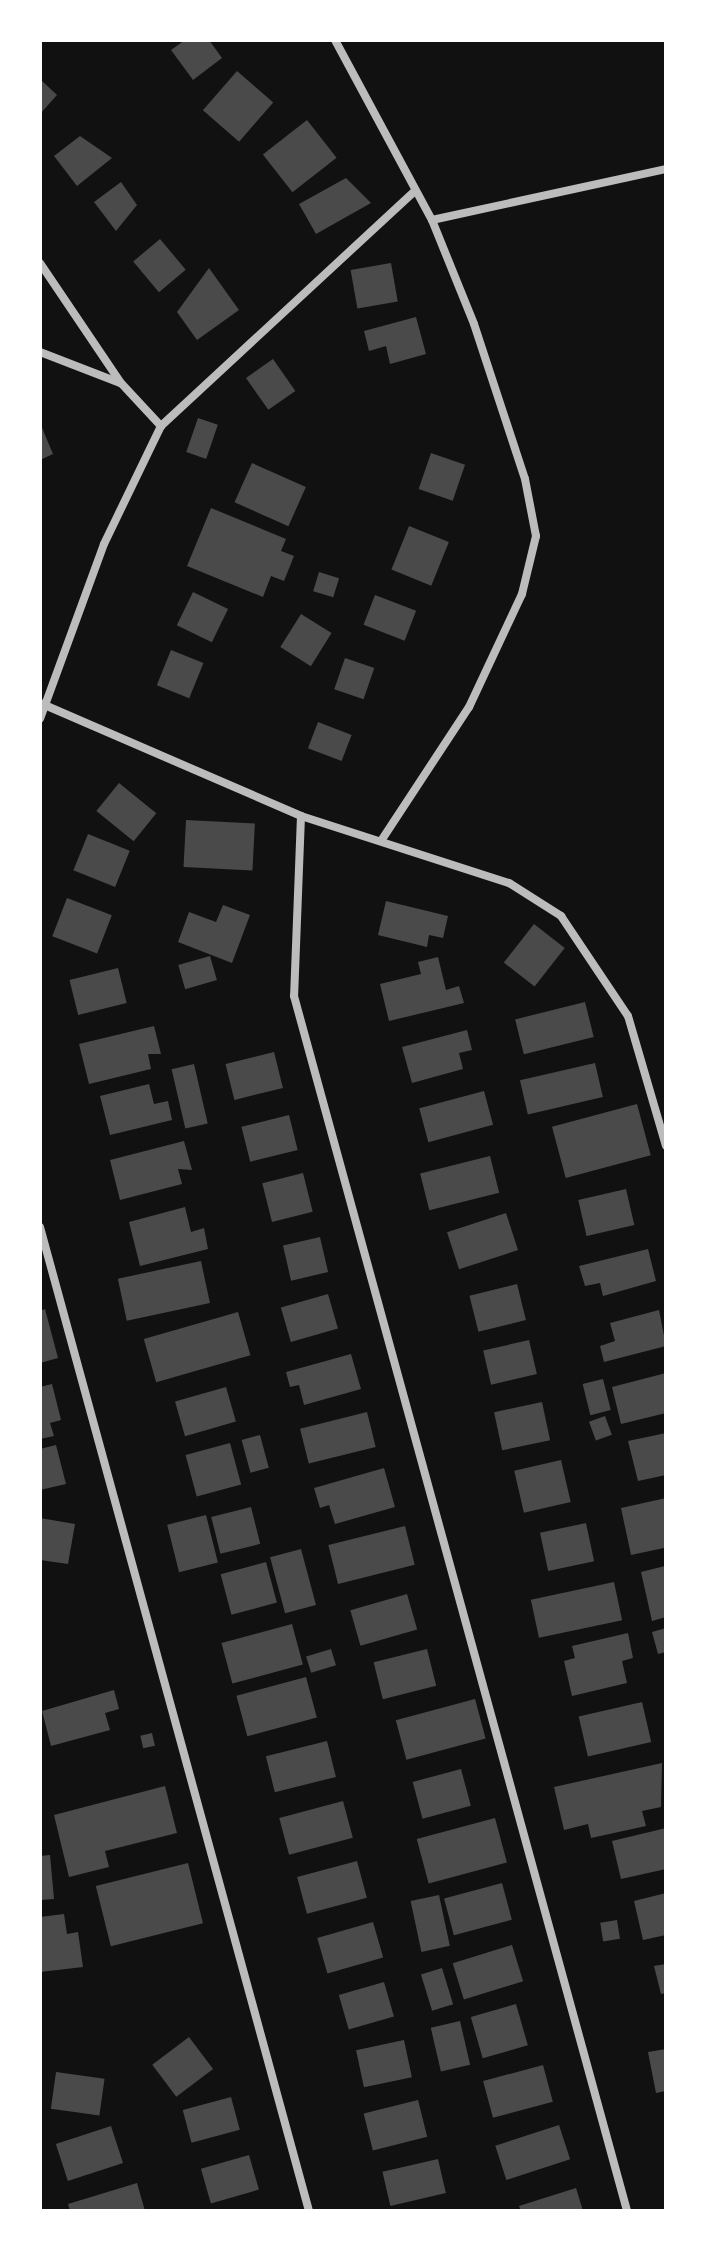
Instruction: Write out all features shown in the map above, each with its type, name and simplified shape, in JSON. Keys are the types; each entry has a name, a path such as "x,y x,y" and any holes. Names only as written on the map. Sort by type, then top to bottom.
{"street":[{"path":"335,40 413,193 432,220 499,396 536,536 522,594 469,707 381,841"},
{"path":"432,220 666,169"},
{"path":"40,719 42,704 104,544 161,426 413,193"},
{"path":"40,263 121,383 161,426"},
{"path":"40,352 121,383"},
{"path":"42,704 301,816 509,883 561,916 628,1016 666,1146"},
{"path":"301,816 294,996 627,2211"},
{"path":"40,1227 309,2211"}],"building":[{"path":"185,40 209,40 222,58 193,80 171,50"},
{"path":"237,71 273,102 239,142 203,110"},
{"path":"40,79 57,95 40,114"},
{"path":"307,120 337,158 292,192 263,154"},
{"path":"80,136 112,158 77,186 54,156"},
{"path":"346,178 371,203 316,234 299,204"},
{"path":"121,182 137,205 116,231 94,202"},
{"path":"160,239 186,270 159,292 133,261"},
{"path":"391,263 398,301 357,309 351,270"},
{"path":"209,268 239,310 197,340 177,312"},
{"path":"416,317 426,354 390,364 386,346 369,351 364,331"},
{"path":"273,359 295,391 268,410 246,378"},
{"path":"198,418 218,425 206,459 186,452"},
{"path":"40,423 53,454 40,460"},
{"path":"431,453 465,465 453,501 419,489"},
{"path":"252,463 306,487 288,526 235,502"},
{"path":"211,508 286,539 281,551 294,556 284,581 271,576 263,597 187,566"},
{"path":"409,526 449,542 431,586 391,570"},
{"path":"319,572 339,578 333,597 313,591"},
{"path":"193,592 228,609 212,642 177,625"},
{"path":"375,595 416,611 405,641 364,625"},
{"path":"301,614 332,633 311,666 280,647"},
{"path":"171,650 203,663 189,698 157,685"},
{"path":"345,658 374,668 364,699 334,689"},
{"path":"318,722 352,735 342,761 308,748"},
{"path":"119,783 156,813 134,841 96,811"},
{"path":"186,820 255,824 252,871 184,867"},
{"path":"88,834 130,851 115,887 73,870"},
{"path":"67,898 112,915 97,953 52,936"},
{"path":"386,901 448,916 443,938 429,935 427,947 378,935"},
{"path":"223,905 250,915 232,963 178,942 189,912 216,922"},
{"path":"534,924 565,948 535,987 504,963"},
{"path":"210,956 217,980 185,989 178,965"},
{"path":"438,957 446,990 459,986 464,1003 389,1021 380,984 421,974 418,962"},
{"path":"118,968 127,1003 78,1015 69,980"},
{"path":"585,1002 594,1037 524,1054 515,1019"},
{"path":"154,1026 161,1054 148,1054 151,1069 89,1084 79,1044"},
{"path":"467,1030 472,1050 459,1053 463,1069 412,1083 402,1047"},
{"path":"274,1052 283,1088 234,1100 225,1064"},
{"path":"595,1063 603,1097 528,1114 520,1080"},
{"path":"194,1064 208,1123 185,1129 172,1069"},
{"path":"149,1084 154,1104 168,1101 172,1120 110,1135 100,1096"},
{"path":"484,1091 493,1125 428,1142 419,1108"},
{"path":"637,1104 651,1155 566,1178 552,1127"},
{"path":"289,1115 298,1150 250,1162 241,1127"},
{"path":"184,1141 192,1170 178,1169 182,1184 120,1200 110,1160"},
{"path":"490,1156 499,1193 429,1210 420,1173"},
{"path":"303,1173 313,1212 272,1222 262,1183"},
{"path":"626,1189 634,1225 587,1236 578,1200"},
{"path":"185,1207 191,1232 204,1228 208,1249 140,1266 129,1222"},
{"path":"506,1213 518,1250 459,1269 447,1232"},
{"path":"320,1237 328,1272 291,1281 283,1246"},
{"path":"648,1249 656,1281 603,1296 600,1283 585,1286 579,1266"},
{"path":"201,1261 210,1303 127,1321 118,1279"},
{"path":"517,1284 526,1320 478,1332 469,1296"},
{"path":"328,1294 338,1329 291,1342 281,1308"},
{"path":"45,1309 58,1358 40,1363 40,1311"},
{"path":"659,1310 666,1346 604,1362 600,1346 615,1341 610,1323"},
{"path":"238,1312 250,1355 156,1382 144,1339"},
{"path":"529,1340 537,1374 491,1385 483,1351"},
{"path":"351,1354 361,1389 304,1405 299,1385 290,1387 286,1372"},
{"path":"666,1373 666,1413 621,1424 612,1387"},
{"path":"603,1379 611,1410 590,1415 583,1384"},
{"path":"52,1384 61,1420 50,1423 54,1436 40,1439 40,1387"},
{"path":"226,1387 236,1422 185,1436 175,1402"},
{"path":"542,1402 550,1440 502,1450 494,1412"},
{"path":"367,1412 376,1447 309,1464 300,1429"},
{"path":"605,1416 612,1435 596,1441 589,1422"},
{"path":"666,1433 666,1475 638,1481 628,1441"},
{"path":"260,1435 269,1468 250,1473 242,1440"},
{"path":"230,1443 241,1485 197,1496 186,1455"},
{"path":"56,1445 66,1484 40,1490 40,1449"},
{"path":"561,1460 571,1502 524,1513 514,1471"},
{"path":"384,1468 395,1507 335,1524 329,1505 320,1508 314,1488"},
{"path":"666,1498 664,1548 631,1555 621,1508"},
{"path":"251,1507 260,1544 220,1554 211,1517"},
{"path":"206,1515 218,1563 179,1572 167,1525"},
{"path":"40,1518 75,1524 68,1564 40,1560"},
{"path":"586,1523 594,1561 548,1571 540,1533"},
{"path":"405,1526 415,1565 338,1584 328,1545"},
{"path":"301,1549 316,1605 285,1613 270,1557"},
{"path":"266,1562 277,1603 231,1615 221,1574"},
{"path":"665,1566 666,1617 652,1621 641,1572"},
{"path":"614,1582 622,1620 539,1638 531,1600"},
{"path":"407,1594 417,1630 360,1646 350,1610"},
{"path":"292,1624 303,1665 232,1683 221,1643"},
{"path":"666,1628 666,1652 658,1654 652,1632"},
{"path":"628,1633 633,1658 622,1661 627,1683 572,1696 564,1661 575,1658 572,1646"},
{"path":"331,1649 336,1665 311,1673 306,1657"},
{"path":"427,1649 436,1686 383,1699 374,1662"},
{"path":"306,1677 317,1718 247,1736 236,1696"},
{"path":"114,1690 119,1709 105,1713 110,1730 51,1746 42,1711"},
{"path":"475,1699 486,1739 406,1760 396,1720"},
{"path":"642,1702 651,1742 588,1757 579,1717"},
{"path":"152,1733 155,1746 143,1748 140,1736"},
{"path":"327,1741 336,1777 275,1792 266,1756"},
{"path":"662,1763 661,1807 642,1811 646,1826 591,1838 588,1824 564,1830 554,1787"},
{"path":"461,1769 471,1806 423,1819 413,1782"},
{"path":"165,1786 177,1833 105,1851 109,1867 69,1877 54,1815"},
{"path":"343,1801 353,1838 289,1855 279,1818"},
{"path":"495,1818 507,1862 429,1883 417,1839"},
{"path":"666,1828 666,1869 621,1879 612,1841"},
{"path":"50,1855 54,1899 40,1900 40,1856"},
{"path":"357,1861 367,1898 307,1914 297,1877"},
{"path":"188,1863 203,1923 111,1946 96,1886"},
{"path":"502,1883 512,1920 454,1935 444,1899"},
{"path":"666,1893 666,1935 643,1940 634,1901"},
{"path":"439,1895 450,1946 421,1952 411,1901"},
{"path":"64,1914 67,1934 78,1932 83,1967 40,1972 40,1917"},
{"path":"617,1920 620,1939 603,1941 600,1923"},
{"path":"373,1922 383,1958 327,1974 317,1938"},
{"path":"512,1945 523,1981 464,1999 453,1963"},
{"path":"666,1964 666,1993 661,1994 654,1966"},
{"path":"442,1968 453,2004 432,2011 421,1974"},
{"path":"384,1982 394,2017 349,2030 339,1995"},
{"path":"516,2004 528,2045 483,2058 471,2017"},
{"path":"460,2021 470,2065 441,2072 431,2028"},
{"path":"189,2037 213,2069 176,2097 152,2065"},
{"path":"404,2040 412,2077 364,2087 356,2050"},
{"path":"666,2049 666,2091 656,2093 648,2052"},
{"path":"543,2065 553,2102 493,2118 483,2081"},
{"path":"56,2072 105,2079 99,2115 51,2109"},
{"path":"231,2097 240,2130 192,2143 183,2110"},
{"path":"418,2100 427,2137 373,2150 364,2114"},
{"path":"559,2125 570,2159 506,2180 495,2146"},
{"path":"111,2126 123,2163 68,2181 56,2144"},
{"path":"249,2155 259,2190 211,2203 201,2169"},
{"path":"438,2159 446,2193 390,2206 382,2172"},
{"path":"137,2183 145,2211 70,2211 68,2204"},
{"path":"576,2188 583,2211 521,2211 519,2206"}]}
